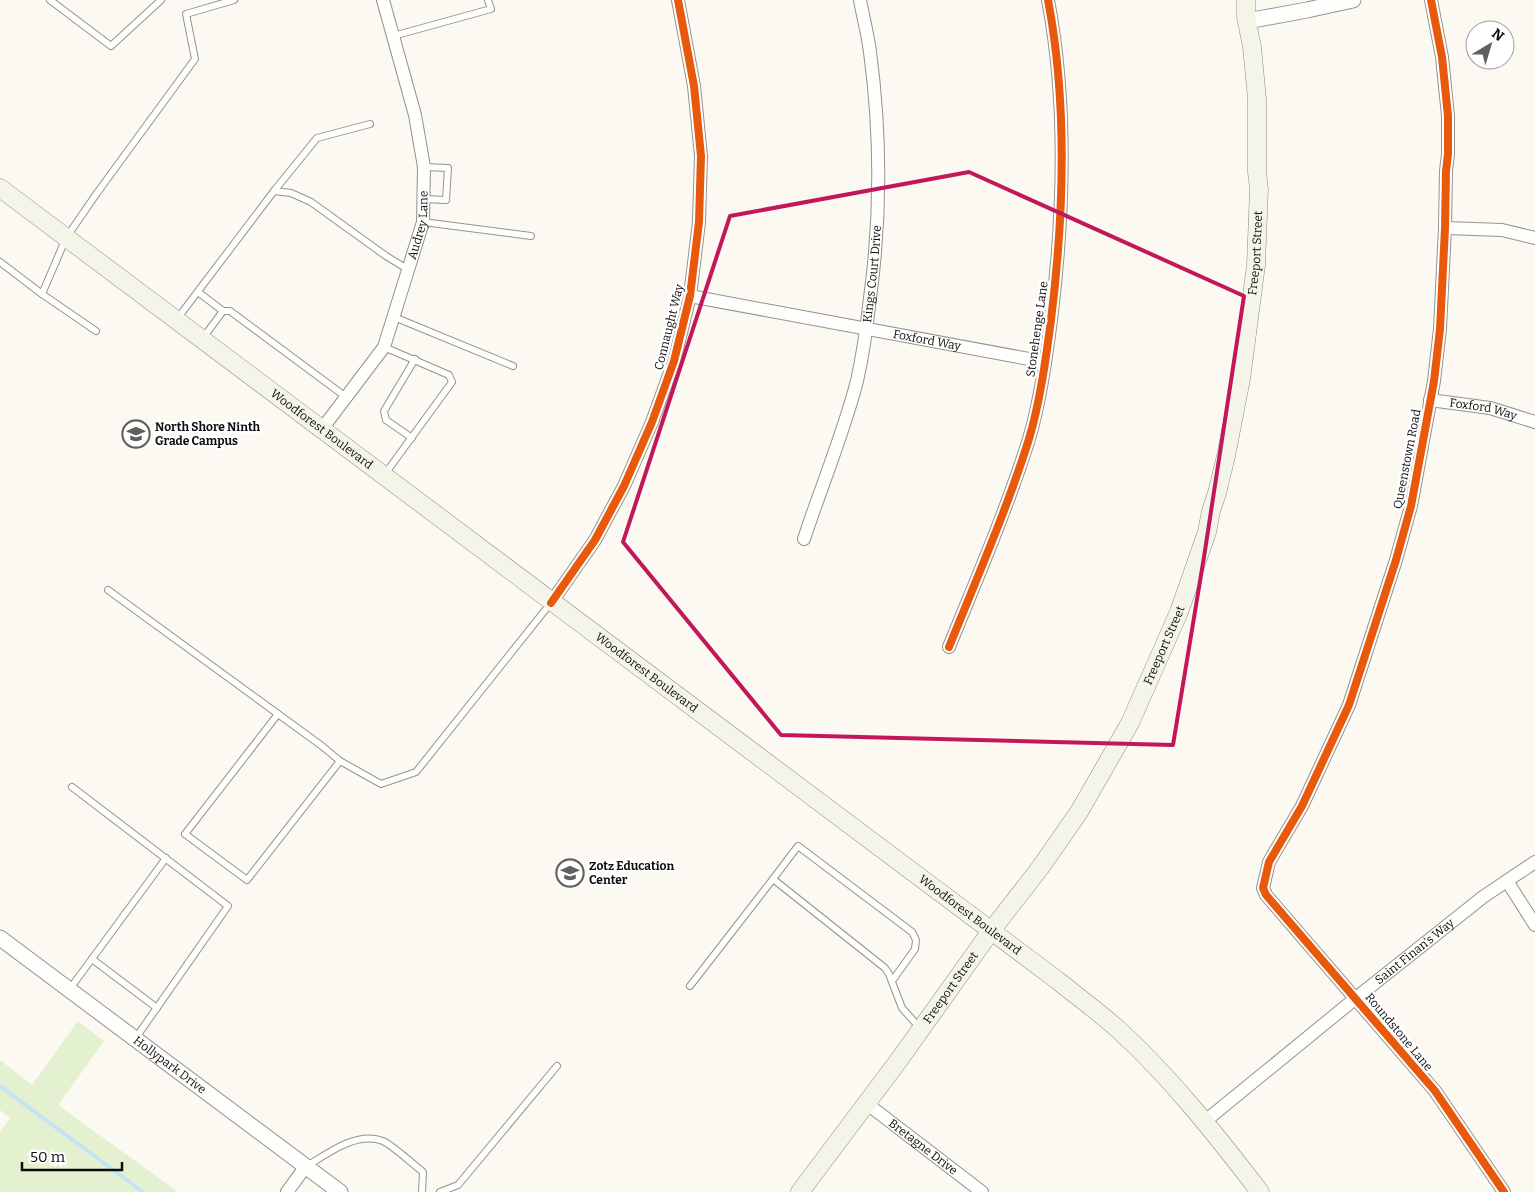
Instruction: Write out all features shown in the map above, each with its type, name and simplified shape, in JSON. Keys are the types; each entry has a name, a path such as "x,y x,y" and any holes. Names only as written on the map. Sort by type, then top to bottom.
{"main road":[{"name":"Freeport Street","path":"800,1192 1080,812 1130,723 1172,631 1207,532 1226,456 1241,379 1256,264 1259,189 1257,172 1257,99 1246,0"},
{"name":"Woodforest Boulevard","path":"0,188 384,475 551,603 992,931 1120,1030 1165,1077 1204,1122 1260,1192"}],"street":[{"name":"Audrey Lane","path":"322,429 384,347 410,268 422,222 424,167 415,115 384,0"},
{"name":"Connaught Way","path":"551,603 595,540 624,486 652,422 674,361 690,296 698,222 701,156 694,86 678,0"},
{"name":"Kings Court Drive","path":"804,539 857,380 866,329 876,242 879,197 878,138 870,51 860,0"},
{"name":"Stonehenge Lane","path":"949,647 1000,518 1029,438 1046,362 1056,282 1061,213 1061,143 1058,81 1048,0"},
{"path":"1247,21 1353,0"},
{"name":"Queenstown Road","path":"1266,895 1263,888 1269,862 1302,806 1334,739 1374,631 1410,506 1430,400 1440,329 1448,116 1442,57 1431,0"},
{"path":"1445,228 1502,230 1535,238"},
{"name":"Foxford Way","path":"690,296 1046,362"},
{"name":"Foxford Way","path":"1430,400 1490,408 1535,422"},
{"name":"Saint Finan's Way","path":"1204,1122 1483,897 1535,862"},
{"path":"1507,881 1535,925"},
{"name":"Roundstone Lane","path":"1266,895 1435,1091 1504,1192"},
{"name":"Hollypark Drive","path":"0,938 340,1192"},
{"name":"Bretagne Drive","path":"866,1103 982,1192"},
{"path":"287,1192 306,1166"}],"lane":[{"path":"50,0 111,46 161,0"},
{"path":"42,294 66,238 195,59 186,14 234,0"},
{"path":"393,36 491,8 488,0"},
{"path":"177,320 274,191 317,138 370,124"},
{"path":"424,167 448,168 446,200 424,199"},
{"path":"274,191 291,193 311,202 386,256 404,267 410,268"},
{"path":"422,222 531,236"},
{"path":"0,262 96,331"},
{"path":"198,292 223,311 230,311 346,397"},
{"path":"202,339 223,311"},
{"path":"394,317 514,366"},
{"path":"384,347 449,375 452,382 384,475"},
{"path":"412,438 386,420 384,411 415,359"},
{"path":"108,590 340,761 381,784 416,772 551,603"},
{"path":"278,714 184,834 247,880 340,761"},
{"path":"72,787 228,906 135,1039"},
{"path":"690,986 798,846 912,932 916,940 915,949 892,981"},
{"path":"69,990 166,858"},
{"path":"773,879 885,968 902,1008 921,1029"},
{"path":"92,959 157,1008"},
{"path":"440,1192 458,1185 557,1066"},
{"path":"306,1166 340,1146 362,1138 383,1141 423,1172 422,1192"}],"highlighted area":[{"path":"969,172 1244,296 1173,745 781,735 623,542 730,216"}],"green space":[{"path":"78,1021 104,1041 58,1105 178,1192 0,1192 0,1132 10,1118 0,1110 0,1060 32,1085"}],"waterway":[{"path":"0,1086 143,1192"}],"cycle path":[{"path":"551,603 595,540 624,486 652,422 674,361 690,296 699,222 701,156 694,86 678,0"},
{"path":"949,647 991,543 1029,439 1045,365 1059,240 1062,160 1059,80 1048,0"},
{"path":"1431,0 1442,57 1448,116 1448,154 1440,329 1434,381 1411,506 1396,560 1349,705 1302,806 1269,862 1263,888 1266,895 1435,1091 1504,1192"}],"place":[{"name":"North Shore Ninth Grade Campus","path":"136,434"},
{"name":"Zotz Education Center","path":"570,873"}]}
